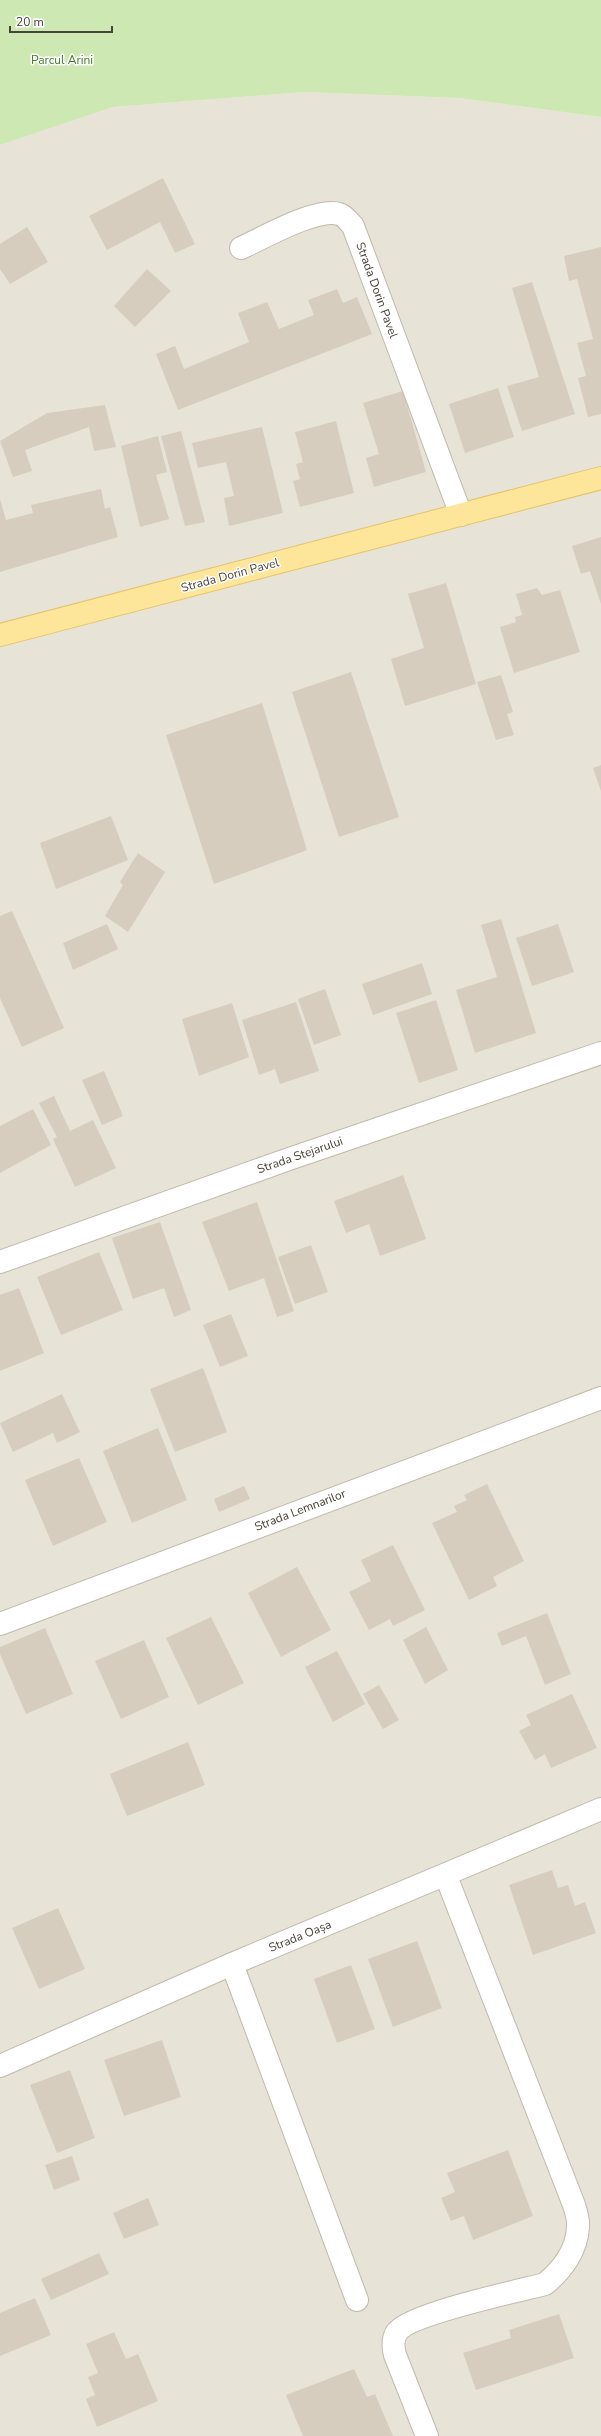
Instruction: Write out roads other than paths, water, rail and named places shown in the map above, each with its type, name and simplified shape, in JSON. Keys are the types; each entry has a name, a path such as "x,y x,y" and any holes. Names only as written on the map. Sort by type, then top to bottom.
{"main road":[{"name":"Strada Dorin Pavel","path":"0,636 601,478"}],"street":[{"name":"Strada Dorin Pavel","path":"241,248 312,216 331,212 341,214 353,226 461,514"},
{"name":"Strada Stejarului","path":"0,1262 297,1156 601,1053"},
{"name":"Strada Lemnarilor","path":"0,1624 601,1398"},
{"name":"Strada Oașa","path":"0,2066 232,1964 446,1876 601,1809"},
{"path":"426,2436 395,2355 393,2343 398,2331 423,2317 544,2284 560,2272 572,2250 578,2226 574,2205 446,1876"},
{"path":"232,1964 357,2300"}],"park label":[{"name":"Parcul Arini","path":"62,60"}]}
